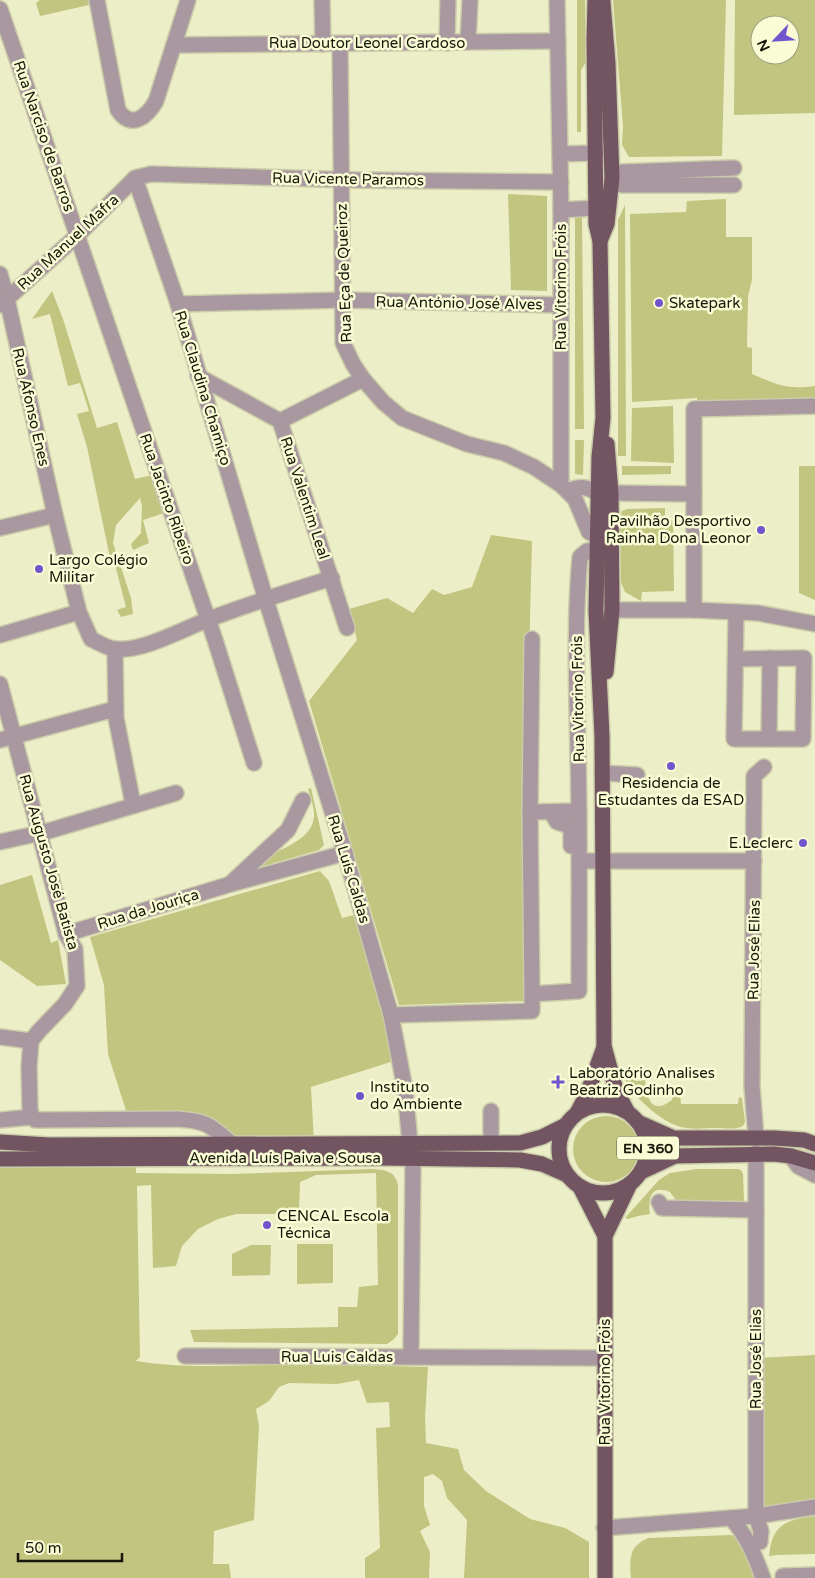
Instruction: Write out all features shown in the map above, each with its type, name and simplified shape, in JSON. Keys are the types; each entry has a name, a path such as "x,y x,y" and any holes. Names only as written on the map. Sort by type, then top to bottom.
{"main road":[{"name":"Rua Vitorino Fróis","path":"595,0 596,224 600,241 603,418 609,456 597,543 596,611 602,736 604,1046 616,1090 627,1111"},
{"name":"Rua Vitorino Fróis","path":"600,241 607,224 612,178 608,63 603,0"},
{"path":"596,180 612,178"},
{"name":"Rua Vitorino Fróis","path":"602,736 612,610 604,494"},
{"path":"596,611 612,610"},
{"name":"Rua Vitorino Fróis","path":"577,1113 587,1094 604,1046"},
{"name":"EN 360","path":"602,1104 615,1106 627,1111 640,1123 646,1135 648,1148 646,1161 641,1172 629,1186 605,1194 592,1192 580,1186 567,1174 561,1163 560,1137 566,1125 577,1113 589,1107 602,1104"},
{"path":"640,1123 674,1138 756,1137 804,1140 815,1144"},
{"name":"Avenida Luís Paiva e Sousa","path":"0,1142 49,1145 520,1143 542,1137 566,1125"},
{"path":"641,1172 675,1156 756,1153 791,1156 815,1163"},
{"name":"Avenida Luís Paiva e Sousa","path":"0,1159 520,1160 542,1164 567,1174"},
{"name":"Rua Vitorino Fróis","path":"580,1186 605,1236"},
{"name":"Rua Vitorino Fróis","path":"604,1528 605,1236 629,1186"},
{"name":"EN 360","path":"604,1528 605,1578"}],"street":[{"path":"97,0 118,110 122,117 132,121 142,118 150,111 156,101 188,0"},
{"path":"322,0 322,44"},
{"path":"448,0 448,43"},
{"path":"468,42 470,0"},
{"name":"Rua Vitorino Fróis","path":"557,0 561,182 561,305 568,491"},
{"name":"Rua Narciso de Barros","path":"0,9 78,235"},
{"name":"Rua Doutor Leonel Cardoso","path":"175,45 558,41"},
{"name":"Rua Eça de Queiroz","path":"340,44 344,343 352,364 383,402 402,418 467,444 504,453 534,467 568,491"},
{"path":"560,154 596,152"},
{"path":"734,168 622,172 612,178 622,184 734,185"},
{"name":"Rua Vicente Paramos","path":"135,178 151,174 341,180 561,182"},
{"name":"Rua Manuel Mafra","path":"3,302 78,235 135,178"},
{"name":"Rua Claudina Chamiço","path":"135,178 178,304 266,600"},
{"name":"Rua Vitorino Fróis","path":"561,210 596,208"},
{"name":"Rua Jacinto Ribeiro","path":"78,235 254,763"},
{"name":"Rua Afonso Enes","path":"0,274 3,302 79,612 91,639 115,650"},
{"name":"Rua António José Alves","path":"178,304 344,300 561,305"},
{"name":"Rua Valentim Leal","path":"198,376 280,421 347,628"},
{"path":"280,421 362,378"},
{"path":"694,610 694,409 815,406"},
{"path":"568,491 604,494 694,494"},
{"path":"568,491 589,532 597,543"},
{"path":"0,528 55,515"},
{"name":"Rua Vitorino Fróis","path":"575,985 580,861 576,625 578,574 580,558 597,543"},
{"path":"134,804 115,709 115,650 157,641 278,594 332,578"},
{"name":"Rua Luís Caldas","path":"266,600 345,853 391,1014 405,1089 410,1143"},
{"path":"612,610 694,610 758,613 815,624"},
{"path":"0,635 79,612"},
{"path":"735,659 804,658 803,739 734,739 735,659 736,612"},
{"path":"568,633 571,787"},
{"path":"391,1014 532,1011 530,812 532,639"},
{"path":"769,739 770,658"},
{"name":"Rua Augusto José Batista","path":"0,684 7,738 38,834 66,934 75,949 77,986 65,1004 31,1042"},
{"path":"7,738 115,709"},
{"name":"Rua José Elias","path":"756,1137 752,1086 754,776 764,767"},
{"path":"602,773 637,775"},
{"path":"0,842 38,834 176,793"},
{"name":"Rua da Jouriça","path":"231,884 288,830 302,800"},
{"path":"530,812 579,811"},
{"path":"532,994 575,985 571,831 569,826 557,822 551,812"},
{"name":"Rua da Jouriça","path":"66,934 231,884 345,853"},
{"path":"580,861 754,861"},
{"path":"0,1037 31,1042 29,1067 30,1109 32,1117"},
{"path":"491,1111 491,1143"},
{"path":"0,1120 32,1117 35,1120 198,1120 209,1125 231,1143"},
{"name":"Rua José Elias","path":"756,1153 756,1510 761,1531 756,1549"},
{"path":"791,1156 798,1166 815,1175"},
{"name":"Rua Luis Caldas","path":"185,1356 411,1357 413,1159"},
{"path":"659,1202 662,1208 756,1210"},
{"path":"411,1357 605,1358"},
{"path":"604,1528 731,1518 756,1510 788,1511 815,1507"},
{"path":"756,1549 766,1529 774,1520 788,1511"},
{"path":"731,1518 756,1549 763,1578"},
{"path":"783,1576 815,1575"}],"green space":[{"path":"40,0 88,0 89,5 40,16 36,3"},
{"path":"577,0 585,0 586,62 581,70 581,132 577,132"},
{"path":"613,0 726,0 722,156 629,157 622,145 623,126"},
{"path":"735,0 815,0 815,113 734,115"},
{"path":"508,194 547,196 547,291 511,290"},
{"path":"726,199 726,237 752,237 752,280 748,296 747,347 752,348 752,374 783,386 815,386 815,404 697,403 697,398 632,402 630,214 686,212 687,201"},
{"path":"625,205 626,456 618,456 618,220"},
{"path":"575,216 582,216 584,429 575,429"},
{"path":"52,291 63,319 97,428 117,422 135,479 152,475 164,513 143,520 149,543 133,550 131,544 141,533 142,506 140,498 116,525 113,543 131,598 133,614 121,617 117,610 126,607 114,561 111,563 87,447 77,414 89,411 80,383 68,386 50,314 32,319"},
{"path":"673,406 674,463 631,461 632,408"},
{"path":"575,440 584,440 583,475 575,474"},
{"path":"622,466 671,466 671,474 622,475"},
{"path":"799,466 815,466 815,600 799,593"},
{"path":"665,508 665,520 673,520 674,591 642,592 641,601 625,592 621,582 620,517 622,511 627,509"},
{"path":"491,535 532,541 526,1001 399,1005 309,701 357,640 349,609 387,598 413,613 432,589 444,595 472,587"},
{"path":"311,788 324,845 319,850 260,867 255,860 293,844 309,830 313,822 314,812 308,789"},
{"path":"320,871 329,881 342,918 362,913 394,1061 311,1087 314,1143 231,1143 209,1125 129,1120 108,1054 104,985 90,937"},
{"path":"32,875 51,943 58,940 66,984 37,986 0,960 0,885"},
{"path":"626,1076 637,1081 645,1080 651,1103 659,1106 672,1100 673,1094 680,1094 681,1104 738,1104 739,1097 742,1098 745,1122 743,1126 730,1128 690,1128 673,1124 656,1114 640,1100 628,1084 624,1077"},
{"path":"606,1116 619,1119 629,1126 636,1136 639,1149 636,1162 629,1172 619,1179 606,1182 593,1179 583,1172 576,1162 573,1149 576,1136 583,1126 593,1119"},
{"path":"0,1159 136,1159 136,1173 232,1174 373,1169 392,1174 397,1180 398,1185 398,1334 387,1344 194,1342 190,1330 338,1327 338,1307 357,1307 359,1287 378,1285 376,1173 316,1175 300,1182 299,1214 236,1214 218,1219 198,1229 182,1246 176,1266 153,1268 151,1185 137,1186 140,1357 136,1361 189,1366 316,1365 428,1367 425,1417 426,1443 458,1449 464,1470 486,1491 530,1519 565,1528 589,1542 589,1578 464,1578 467,1520 447,1498 442,1481 433,1474 424,1477 424,1506 430,1525 420,1531 430,1552 429,1578 365,1578 365,1558 380,1548 376,1428 390,1427 389,1402 367,1403 359,1380 337,1384 289,1383 279,1387 269,1401 256,1409 259,1426 254,1520 214,1531 213,1564 229,1564 231,1578 0,1578"},
{"path":"697,1169 741,1170 743,1174 744,1202 678,1203 670,1192 658,1190 654,1191 650,1198 650,1214 625,1218 659,1180 670,1173"},
{"path":"297,1244 333,1244 333,1283 297,1284"},
{"path":"251,1245 271,1245 270,1275 232,1276 232,1254"},
{"path":"815,1355 815,1502 768,1508 757,1504 756,1358"},
{"path":"815,1516 815,1554 769,1556 773,1537 777,1530 796,1519"},
{"path":"730,1535 741,1537 761,1578 631,1578 632,1554 637,1545 648,1538"}],"place":[{"name":"Skatepark","path":"659,303"},
{"name":"Pavilhão Desportivo Rainha Dona Leonor","path":"761,530"},
{"name":"Largo Colégio Militar","path":"39,569"},
{"name":"Residencia de Estudantes da ESAD","path":"671,766"},
{"name":"E.Leclerc","path":"803,843"},
{"name":"Laboratório Analises Beatriz Godinho","path":"558,1082"},
{"name":"Instituto do Ambiente","path":"360,1096"},
{"name":"CENCAL Escola Técnica","path":"267,1225"}]}
